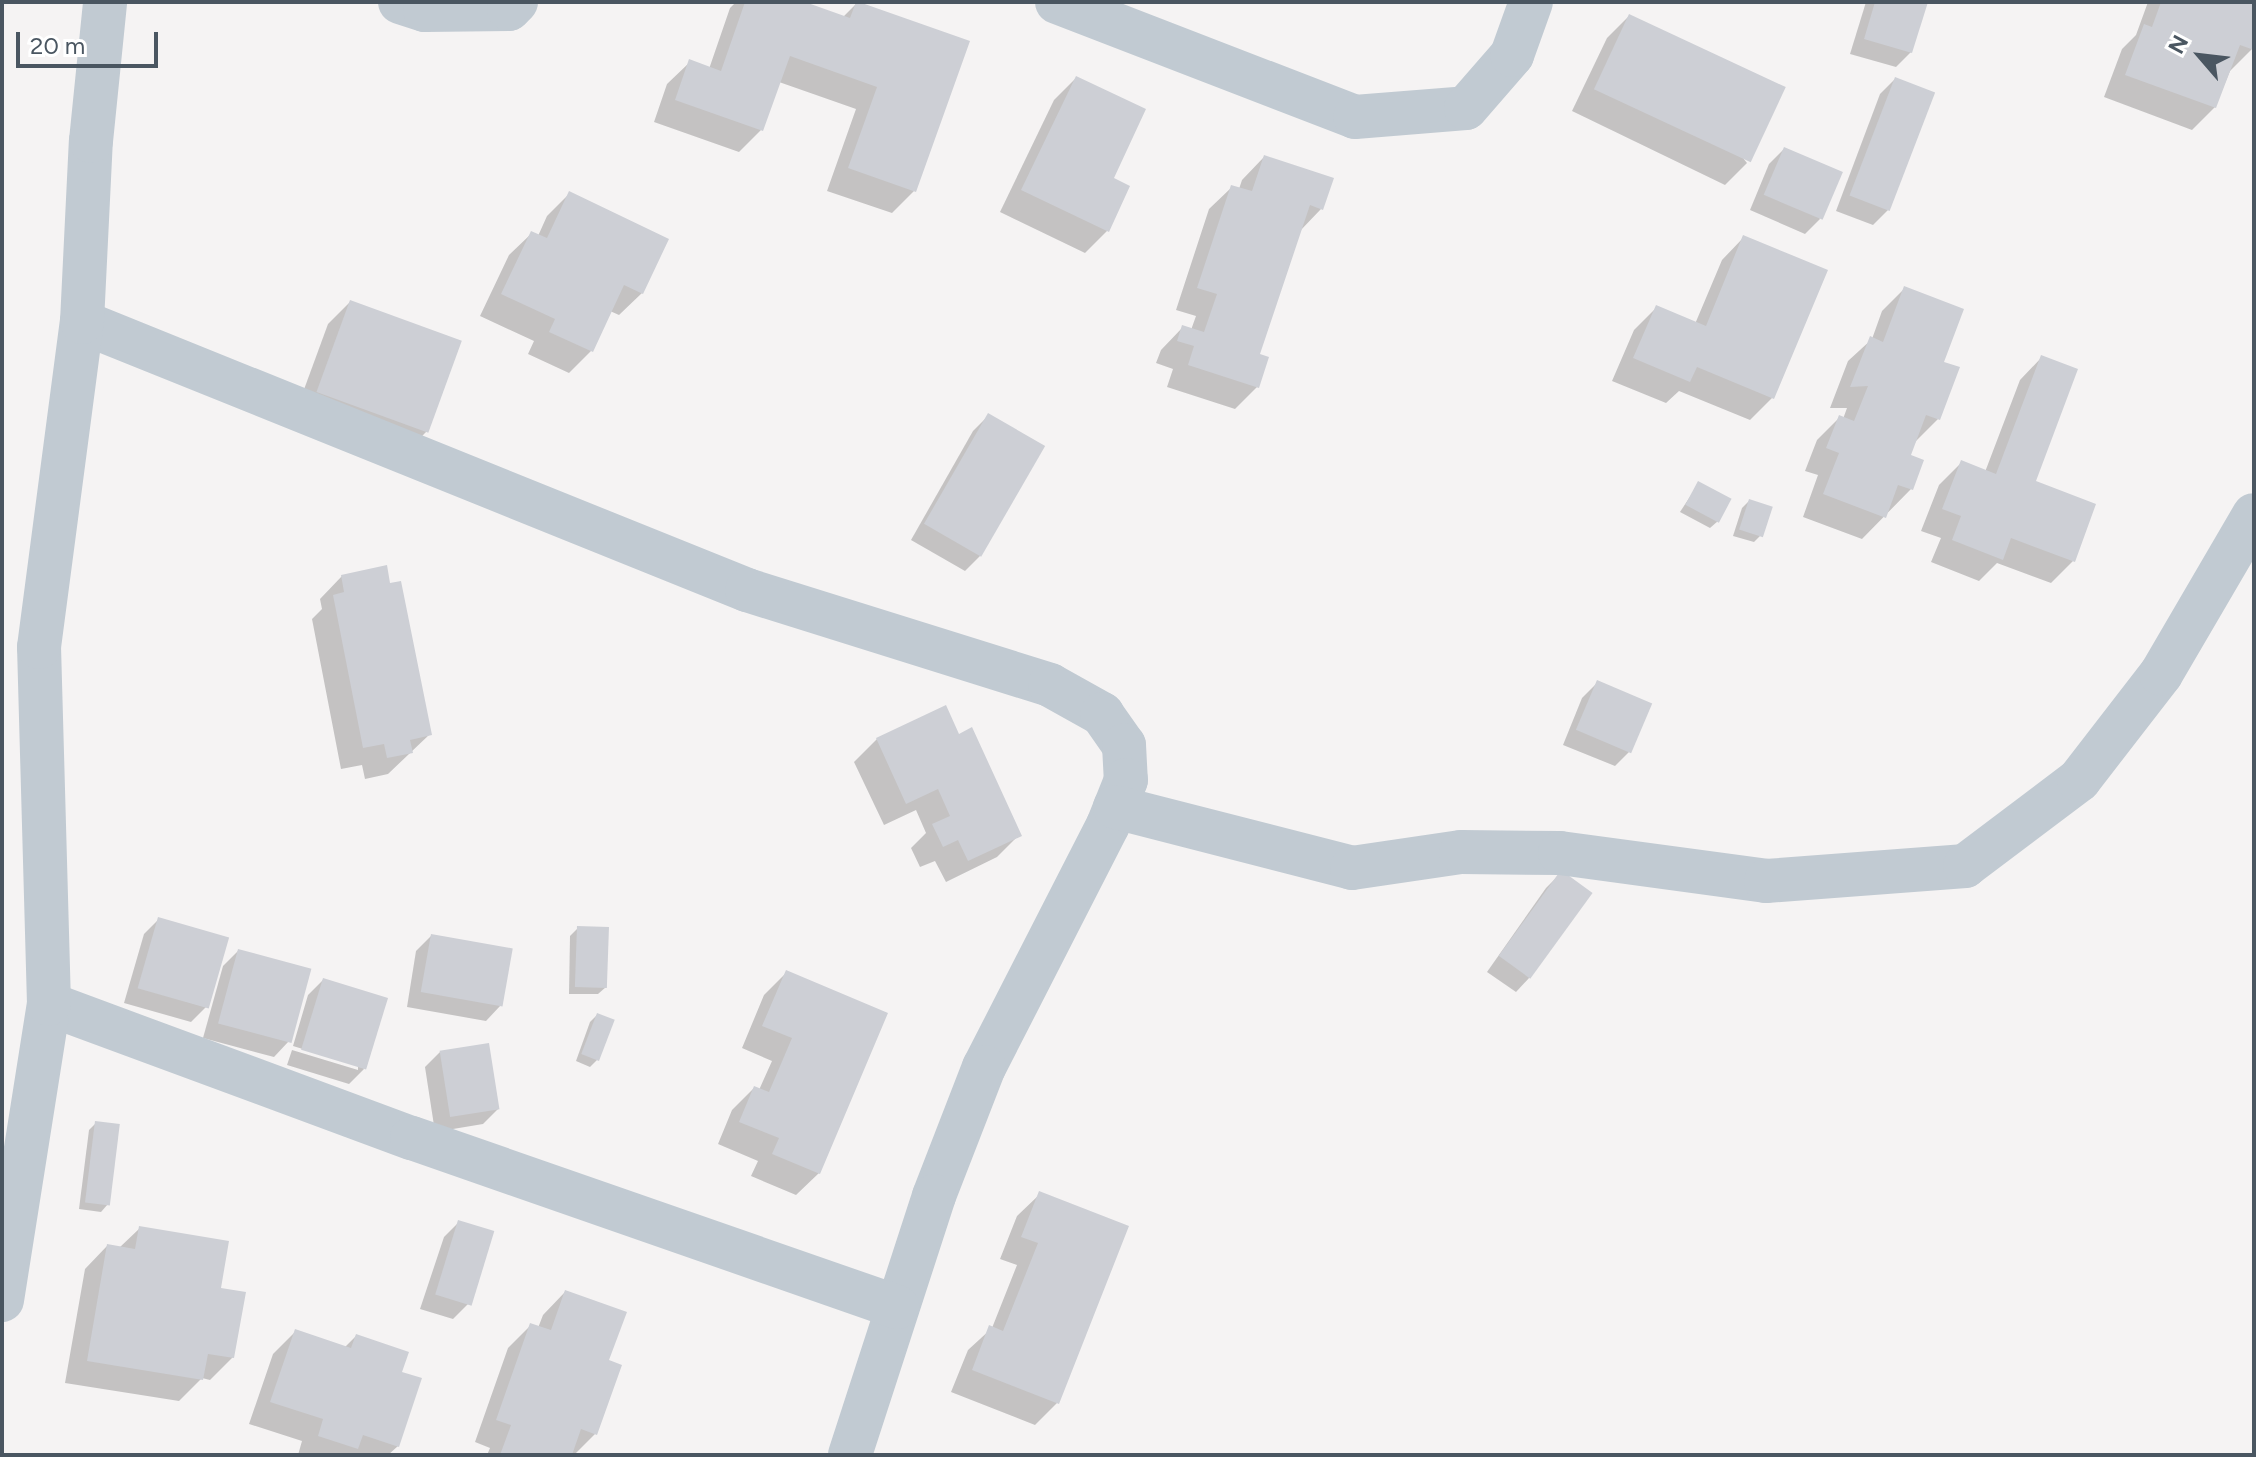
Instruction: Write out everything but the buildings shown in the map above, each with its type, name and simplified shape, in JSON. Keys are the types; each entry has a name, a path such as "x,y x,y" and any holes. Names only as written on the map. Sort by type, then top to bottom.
{"street":[{"path":"2,1300 49,1004 39,647 82,322 91,141 105,2"},
{"path":"400,2 425,10 509,9 516,2"},
{"path":"1057,2 1355,117 1466,108 1512,55 1531,2"},
{"path":"82,322 747,590 1050,685 1102,714 1124,745 1126,780 1115,807 984,1067 934,1196 850,1455"},
{"path":"1115,807 1352,868 1461,852 1560,853 1766,881 1965,866 2079,780 2161,674 2254,515"},
{"path":"49,1004 412,1138 897,1307"}]}
